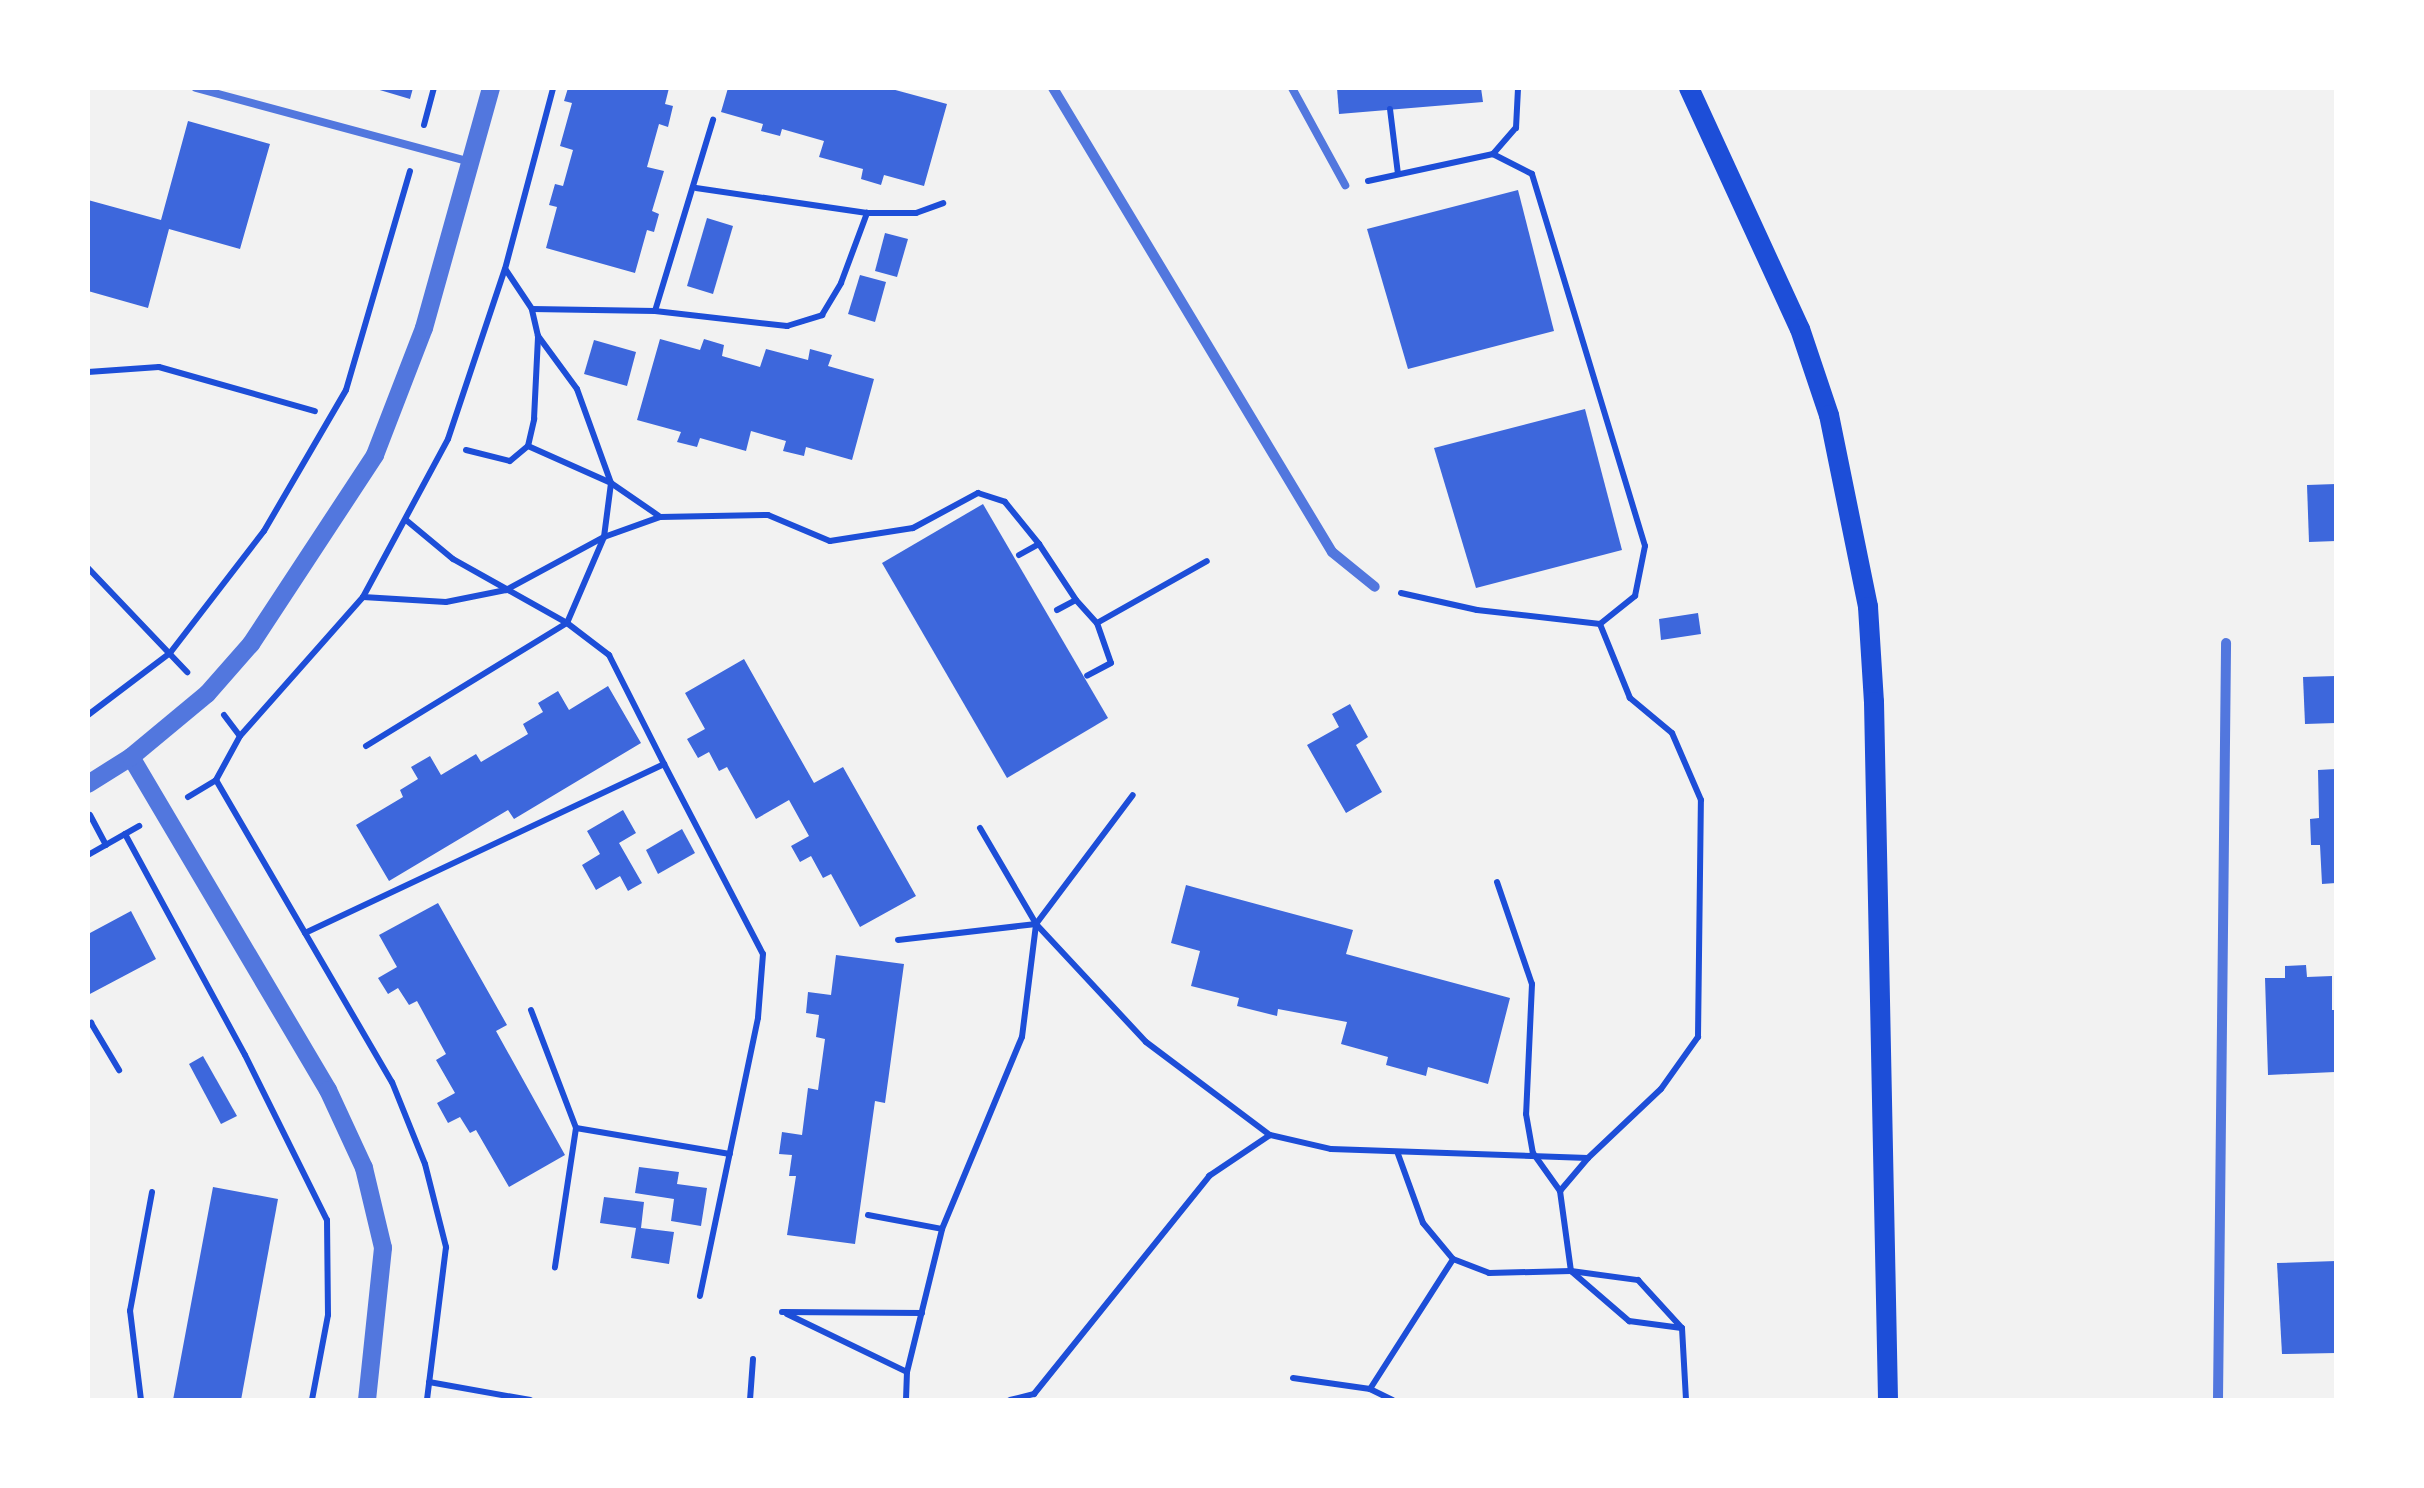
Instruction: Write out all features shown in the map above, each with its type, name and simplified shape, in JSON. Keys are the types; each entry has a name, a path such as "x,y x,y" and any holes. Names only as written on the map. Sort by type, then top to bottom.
{"main road":[{"path":"1689,88 1800,328 1833,433 1868,608 1874,721 1888,1400"}],"street":[{"path":"88,784 131,757 207,694 251,644 374,455 424,328 491,88"},
{"path":"1053,88 1332,552 1375,587"},
{"path":"2218,1400 2226,644"},
{"path":"131,757 328,1090 364,1168 383,1248 367,1400"}],"lane":[{"path":"196,88 470,162"},
{"path":"1292,88 1345,185"}],"path":[{"path":"88,715 170,653 264,532 346,390 434,88"},
{"path":"1345,185 1493,154 1516,128 1518,88"},
{"path":"1390,110 1398,174"},
{"path":"655,311 696,188 712,120"},
{"path":"1375,587 1478,610 1600,624 1635,596 1645,546 1532,174 1493,154"},
{"path":"696,188 867,213 916,213 942,203"},
{"path":"532,309 655,311 787,326 822,315 841,283 867,213"},
{"path":"466,450 510,461 528,446 538,336 532,309 505,269"},
{"path":"366,746 567,623 604,536 611,483 577,389 538,336"},
{"path":"88,372 159,367 315,411"},
{"path":"528,446 611,483 660,517"},
{"path":"363,597 446,602 506,590 604,536 660,517 768,515 830,540 913,528 978,493 1004,502 1097,623 1111,663 1087,676"},
{"path":"406,520 453,559 567,623 609,655 764,954 758,1018 700,1296"},
{"path":"1018,555 1039,544"},
{"path":"1097,623 1207,560"},
{"path":"88,568 170,653"},
{"path":"1056,610 1076,600"},
{"path":"1560,1192 1588,1158 1662,1088 1698,1037 1701,800 1672,733 1630,698 1600,624"},
{"path":"306,933 664,764"},
{"path":"216,780 392,1082 425,1164 446,1247 427,1400"},
{"path":"906,1400 907,1372 942,1230 1022,1038 1036,924 1133,795"},
{"path":"88,809 106,844"},
{"path":"980,828 1036,924 1146,1042 1270,1134 1331,1149 1398,1154 1533,1153 1588,1158"},
{"path":"125,834 245,1054 327,1220 328,1315 312,1400"},
{"path":"1497,882 1532,984 1526,1114 1533,1153 1560,1192 1572,1271 1629,1320 1682,1328"},
{"path":"898,940 1036,924"},
{"path":"531,1010 576,1128 555,1267"},
{"path":"88,1025 91,1023 119,1070"},
{"path":"576,1128 730,1154"},
{"path":"1010,1400 1034,1397 1209,1176 1270,1134"},
{"path":"1398,1154 1423,1224 1453,1259 1489,1273 1572,1271 1638,1280 1682,1328 1686,1400"},
{"path":"142,1400 130,1311 152,1192"},
{"path":"868,1215 942,1230"},
{"path":"1370,1389 1453,1259"},
{"path":"907,1372 782,1312 922,1313"},
{"path":"750,1400 753,1359"},
{"path":"1293,1378 1370,1389 1392,1400"},
{"path":"429,1382 530,1400"}],"building":[{"path":"373,88 413,88 410,99"},
{"path":"568,88 669,88 665,104 673,106 668,127 659,124 647,167 664,171 652,211 659,214 654,232 647,230 635,273 546,248 557,207 549,205 555,184 563,186 573,150 560,146 572,103 564,101"},
{"path":"728,88 888,88 947,104 924,186 884,175 881,185 861,179 863,169 819,157 824,141 782,129 780,136 761,131 763,124 721,112"},
{"path":"1337,88 1481,88 1483,102 1339,114"},
{"path":"188,121 270,144 240,249 169,229 148,308 88,291 88,200 161,220"},
{"path":"1518,190 1554,331 1408,369 1367,229"},
{"path":"707,218 733,226 713,294 687,286"},
{"path":"885,233 908,239 897,277 875,271"},
{"path":"860,275 886,282 875,322 848,314"},
{"path":"660,339 700,350 704,339 724,345 722,356 760,367 766,349 808,360 810,349 832,355 828,366 874,379 852,460 806,447 804,456 783,451 786,441 751,431 746,451 700,438 697,447 677,442 681,432 637,420"},
{"path":"594,340 636,352 627,386 584,374"},
{"path":"1585,409 1622,550 1476,588 1434,448"},
{"path":"2336,484 2336,541 2309,542 2307,485"},
{"path":"983,504 1108,718 1007,778 882,563"},
{"path":"1698,613 1701,634 1661,640 1659,619"},
{"path":"744,659 814,783 843,767 916,896 860,927 831,874 823,878 811,856 800,862 791,846 809,836 789,800 756,819 727,767 719,771 709,752 698,758 687,739 705,729 685,693"},
{"path":"2336,676 2336,723 2305,724 2303,677"},
{"path":"608,686 641,743 514,819 508,810 389,881 356,825 403,797 400,790 418,779 411,767 430,756 441,775 476,754 481,762 528,734 523,724 543,712 538,703 558,691 569,710"},
{"path":"1350,704 1368,737 1356,745 1382,792 1346,813 1307,745 1339,727 1332,714"},
{"path":"2336,769 2336,883 2322,884 2320,845 2311,845 2310,819 2319,818 2318,770"},
{"path":"623,810 636,833 619,843 642,883 628,891 620,876 596,890 582,865 600,854 587,831"},
{"path":"682,829 695,853 658,874 646,850"},
{"path":"1186,885 1353,930 1346,954 1510,998 1488,1084 1428,1067 1426,1076 1386,1065 1388,1057 1341,1044 1347,1022 1278,1009 1277,1016 1237,1006 1239,998 1191,986 1200,951 1171,943"},
{"path":"438,903 507,1025 496,1031 565,1155 509,1187 476,1130 470,1133 460,1117 448,1123 437,1103 455,1093 436,1060 446,1054 417,1001 409,1005 398,988 388,994 378,978 397,967 379,935"},
{"path":"131,911 156,959 88,995 88,929 90,933"},
{"path":"836,955 904,964 885,1103 875,1101 855,1244 787,1235 796,1176 789,1176 792,1155 779,1154 782,1132 802,1135 808,1088 818,1090 825,1039 816,1037 819,1015 806,1013 808,992 831,995"},
{"path":"2306,965 2307,977 2332,976 2335,1072 2268,1075 2265,978 2285,978 2285,966"},
{"path":"203,1056 237,1116 221,1124 189,1064"},
{"path":"639,1167 679,1172 677,1184 707,1188 701,1226 671,1221 674,1199 635,1193"},
{"path":"213,1187 278,1199 241,1400 173,1400"},
{"path":"604,1197 644,1202 641,1228 674,1232 669,1264 631,1258 636,1228 600,1223"},
{"path":"2336,1261 2336,1353 2282,1354 2277,1263"}]}
